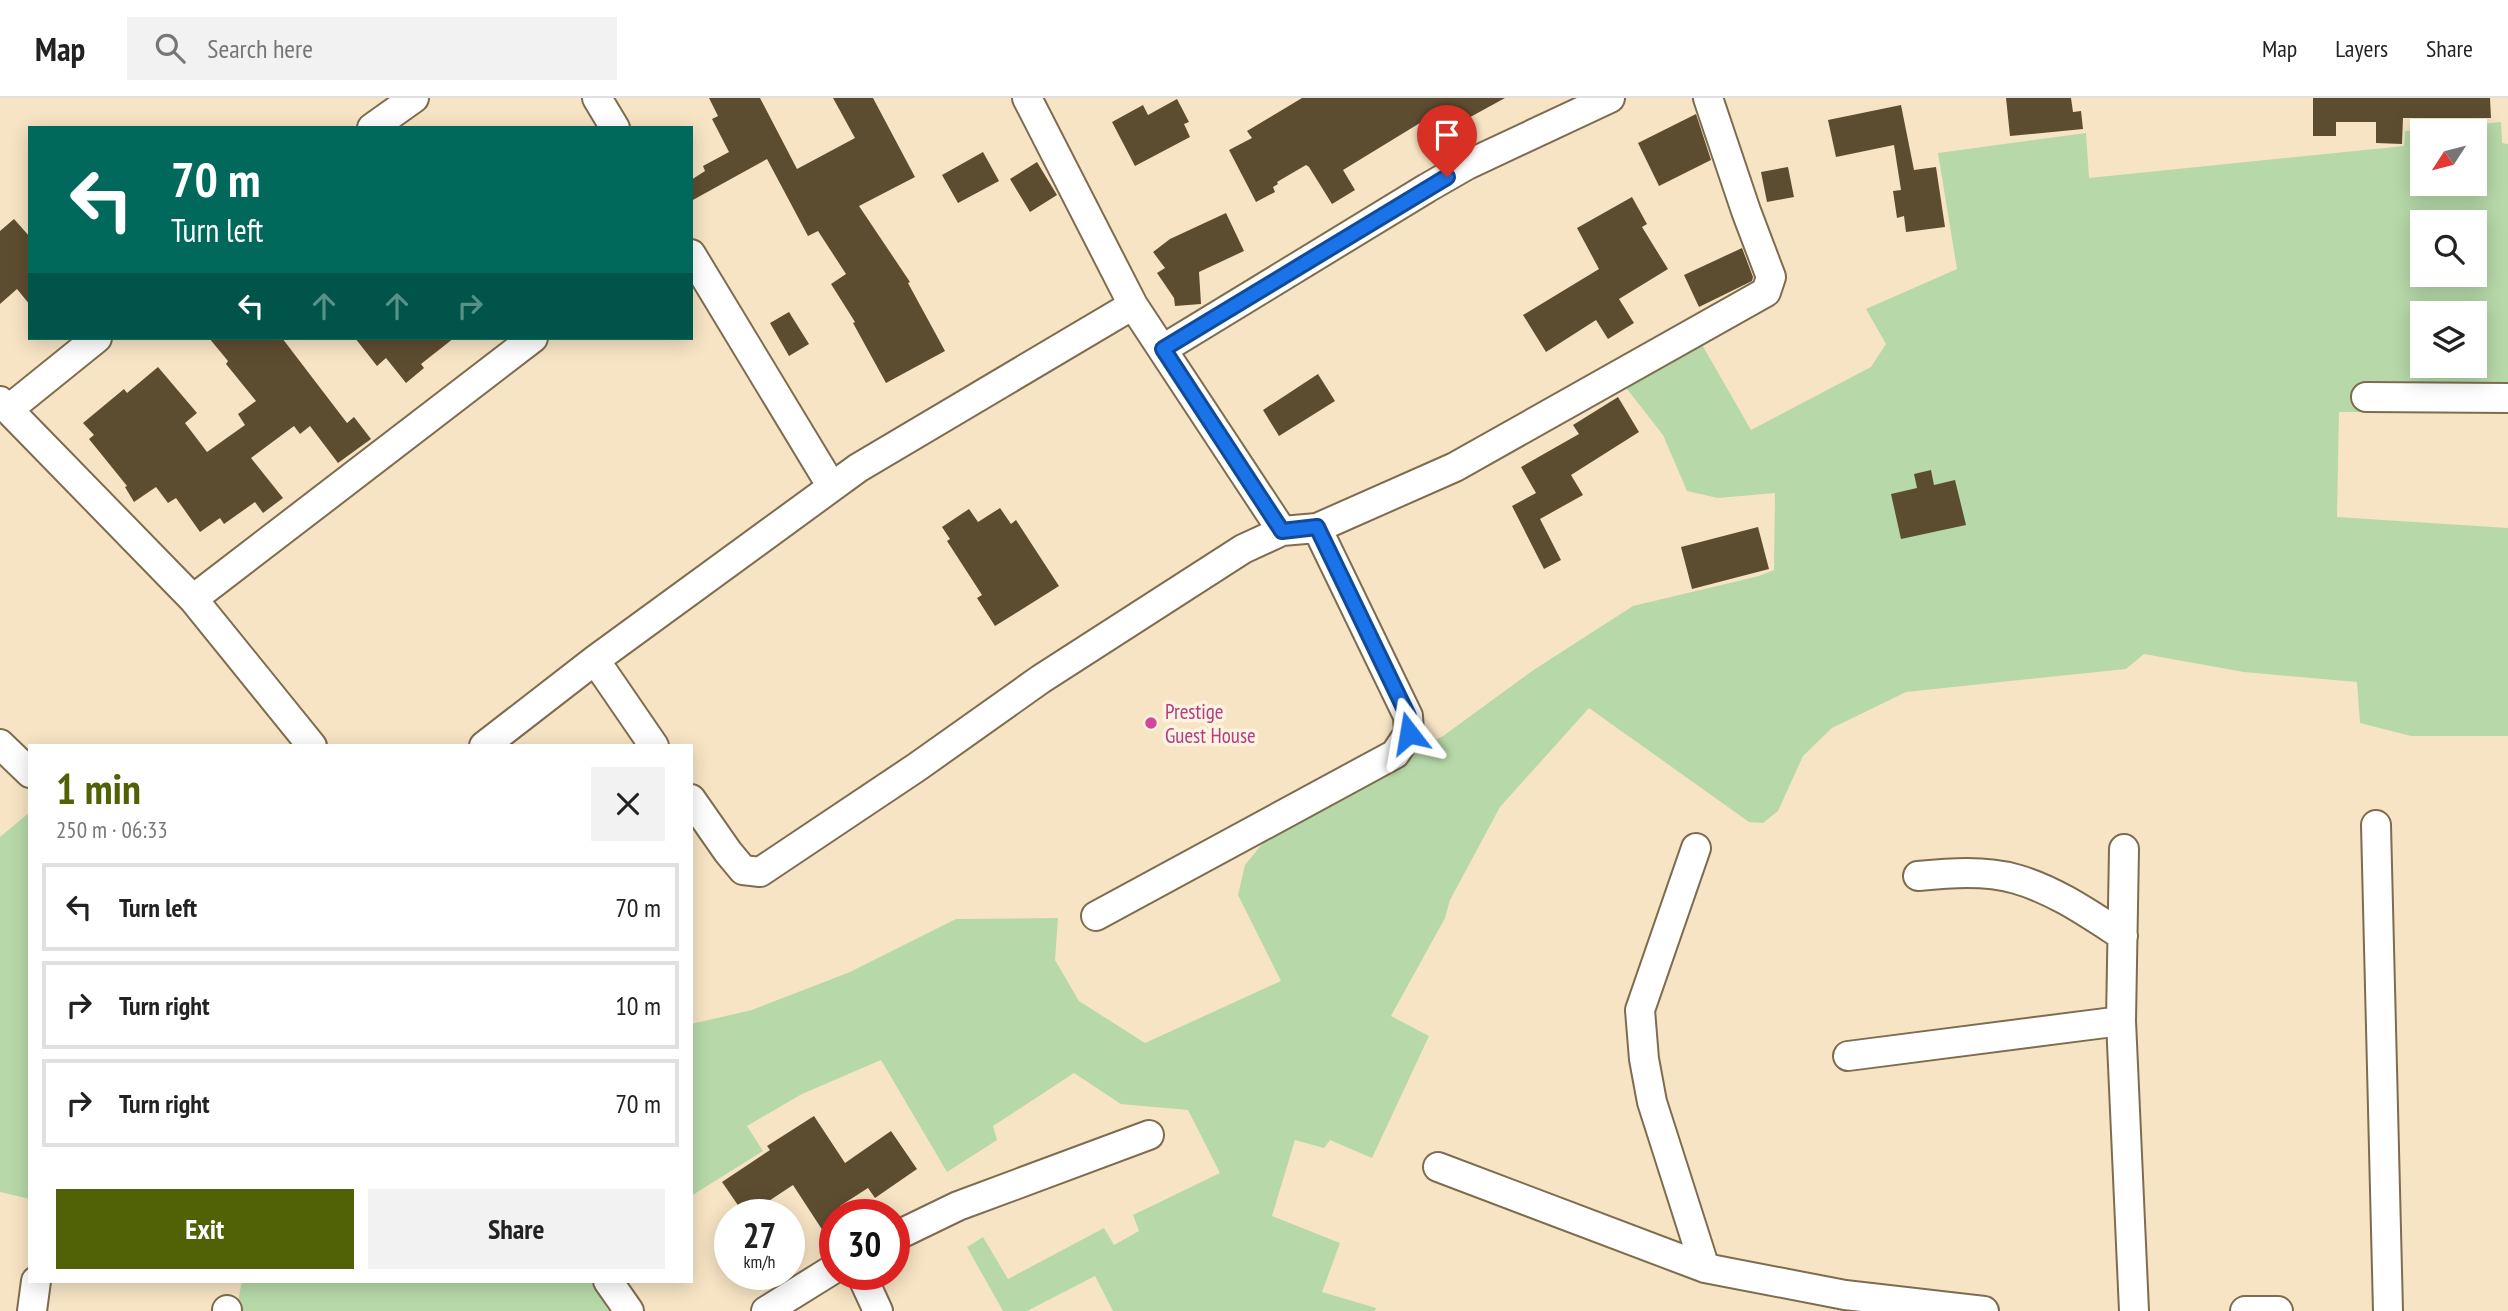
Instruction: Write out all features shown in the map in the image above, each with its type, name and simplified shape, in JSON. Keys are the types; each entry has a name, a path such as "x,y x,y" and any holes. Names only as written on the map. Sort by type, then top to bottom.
{"street":[{"path":"375,126 414,98"},
{"path":"597,98 614,126"},
{"path":"1027,98 1133,305 1282,531"},
{"path":"1163,349 1467,165 1610,98"},
{"path":"693,802 744,870 760,872 1052,672 1243,549 1282,531 1317,527 1455,467 1766,292 1771,277 1708,98"},
{"path":"693,257 832,487"},
{"path":"487,744 595,660 858,468 1133,305"},
{"path":"94,340 4,405 193,599 310,744"},
{"path":"193,599 530,340"},
{"path":"2366,397 2508,398"},
{"path":"1096,916 1395,754 1409,733 1408,716 1317,527"},
{"path":"595,660 653,744"},
{"path":"0,744 28,771"},
{"path":"2376,825 2388,1311"},
{"path":"1696,848 1640,1010 1644,1059 1652,1102 1705,1268"},
{"path":"2124,849 2121,1021 2134,1311"},
{"path":"1917,876 1962,872 2015,878 2060,897 2123,936"},
{"path":"1848,1056 2121,1021"},
{"path":"910,1229 958,1206 1149,1135"},
{"path":"1438,1167 1705,1268 1845,1295 1984,1311"},
{"path":"766,1311 819,1278"},
{"path":"32,1311 36,1283"},
{"path":"609,1283 629,1311"},
{"path":"868,1290 878,1311"},
{"path":"2245,1311 2278,1311"}],"green space":[{"path":"2501,122 2502,143 2508,144 2508,390 2364,388 2363,412 2339,412 2337,517 2508,528 2508,736 2411,736 2360,723 2357,682 2244,672 2144,654 2126,669 1906,692 1832,728 1803,756 1778,811 1763,823 1749,822 1589,708 1500,807 1450,900 1445,918 1391,1016 1429,1036 1372,1158 1330,1140 1324,1148 1295,1140 1272,1216 1340,1243 1322,1292 1376,1308 1375,1311 1113,1311 1095,1276 1027,1311 1003,1311 967,1247 983,1237 1008,1279 1104,1228 1114,1245 1139,1231 1133,1215 1220,1173 1188,1110 1121,1104 1074,1073 993,1126 997,1140 947,1172 881,1060 802,1094 747,1126 763,1151 693,1195 693,1024 752,1010 850,972 956,919 1058,918 1055,960 1079,1001 1145,1043 1281,981 1238,895 1245,865 1271,833 1443,736 1532,671 1633,606 1759,576 1774,570 1775,493 1718,498 1687,491 1663,435 1624,385 1697,336 1751,430 1871,367 1886,344 1866,309 1957,269 1938,153 2086,133 2089,178 2404,146 2405,131 2410,131 2410,196 2487,196 2487,123"},
{"path":"28,814 28,1199 0,1192 0,837"},
{"path":"242,1283 592,1283 609,1311 236,1311"}],"building":[{"path":"709,98 760,98 797,169 855,138 833,98 873,98 915,177 859,206 910,282 908,283 945,351 886,383 853,323 855,322 831,284 846,274 818,231 808,236 767,159 693,200 693,179 705,171 703,166 729,152 712,119 718,116"},
{"path":"1302,98 1505,98 1463,121 1459,113 1438,124 1433,115 1343,170 1355,190 1332,204 1306,165 1277,182 1273,187 1275,192 1256,202 1229,150 1252,138 1247,131"},
{"path":"2006,98 2071,98 2073,112 2081,111 2083,129 2010,136"},
{"path":"2313,98 2490,98 2491,118 2403,118 2402,144 2376,143 2376,122 2336,122 2336,136 2313,136"},
{"path":"1177,99 1189,122 1184,124 1190,137 1135,166 1112,122 1143,105 1148,115"},
{"path":"1901,105 1914,170 1936,167 1945,227 1906,232 1904,216 1897,218 1893,191 1901,190 1894,145 1836,157 1828,120"},
{"path":"1696,114 1711,160 1659,186 1638,143"},
{"path":"983,152 999,181 958,203 942,175"},
{"path":"1037,162 1057,195 1030,212 1010,179"},
{"path":"1788,167 1794,197 1767,202 1761,172"},
{"path":"1632,197 1647,224 1642,227 1668,269 1619,299 1634,323 1608,339 1596,320 1546,352 1523,315 1599,269 1577,228"},
{"path":"1226,213 1244,251 1199,272 1201,304 1175,306 1174,298 1157,273 1165,268 1153,252 1170,239"},
{"path":"14,219 28,235 28,303 17,289 0,304 0,231"},
{"path":"1742,248 1753,277 1752,281 1699,307 1684,275"},
{"path":"789,312 809,344 789,356 770,323"},
{"path":"211,340 284,340 347,423 354,417 371,439 338,463 310,426 300,434 294,426 251,458 283,498 263,513 255,502 224,524 220,518 200,532 176,498 168,503 156,487 134,502 125,487 127,486 89,439 94,435 83,423 124,389 127,393 158,367 197,413 185,423 207,452 245,425 238,414 256,401 226,364 228,361"},
{"path":"357,340 451,340 421,364 424,368 406,383 386,358 377,366"},
{"path":"1318,374 1335,401 1279,436 1263,410"},
{"path":"1618,397 1639,432 1571,475 1583,495 1540,519 1561,560 1544,569 1512,506 1536,493 1521,467 1579,434 1573,425"},
{"path":"1931,470 1934,485 1955,480 1966,525 1901,539 1891,494 1917,488 1914,474"},
{"path":"1000,508 1011,524 1016,520 1059,586 995,626 977,598 982,595 947,541 950,539 942,527 969,509 978,522"},
{"path":"1758,527 1769,569 1692,589 1681,547"},
{"path":"814,1116 845,1163 891,1131 917,1169 875,1198 868,1188 851,1199 819,1199 819,1225 805,1199 802,1199 793,1185 772,1199 734,1199 722,1182 770,1150 767,1146"}],"place":[{"name":"Prestige Guest House","path":"1151,723"}],"route":[{"path":"1409,733 1408,716 1317,527 1282,531 1163,349 1447,177"}]}
